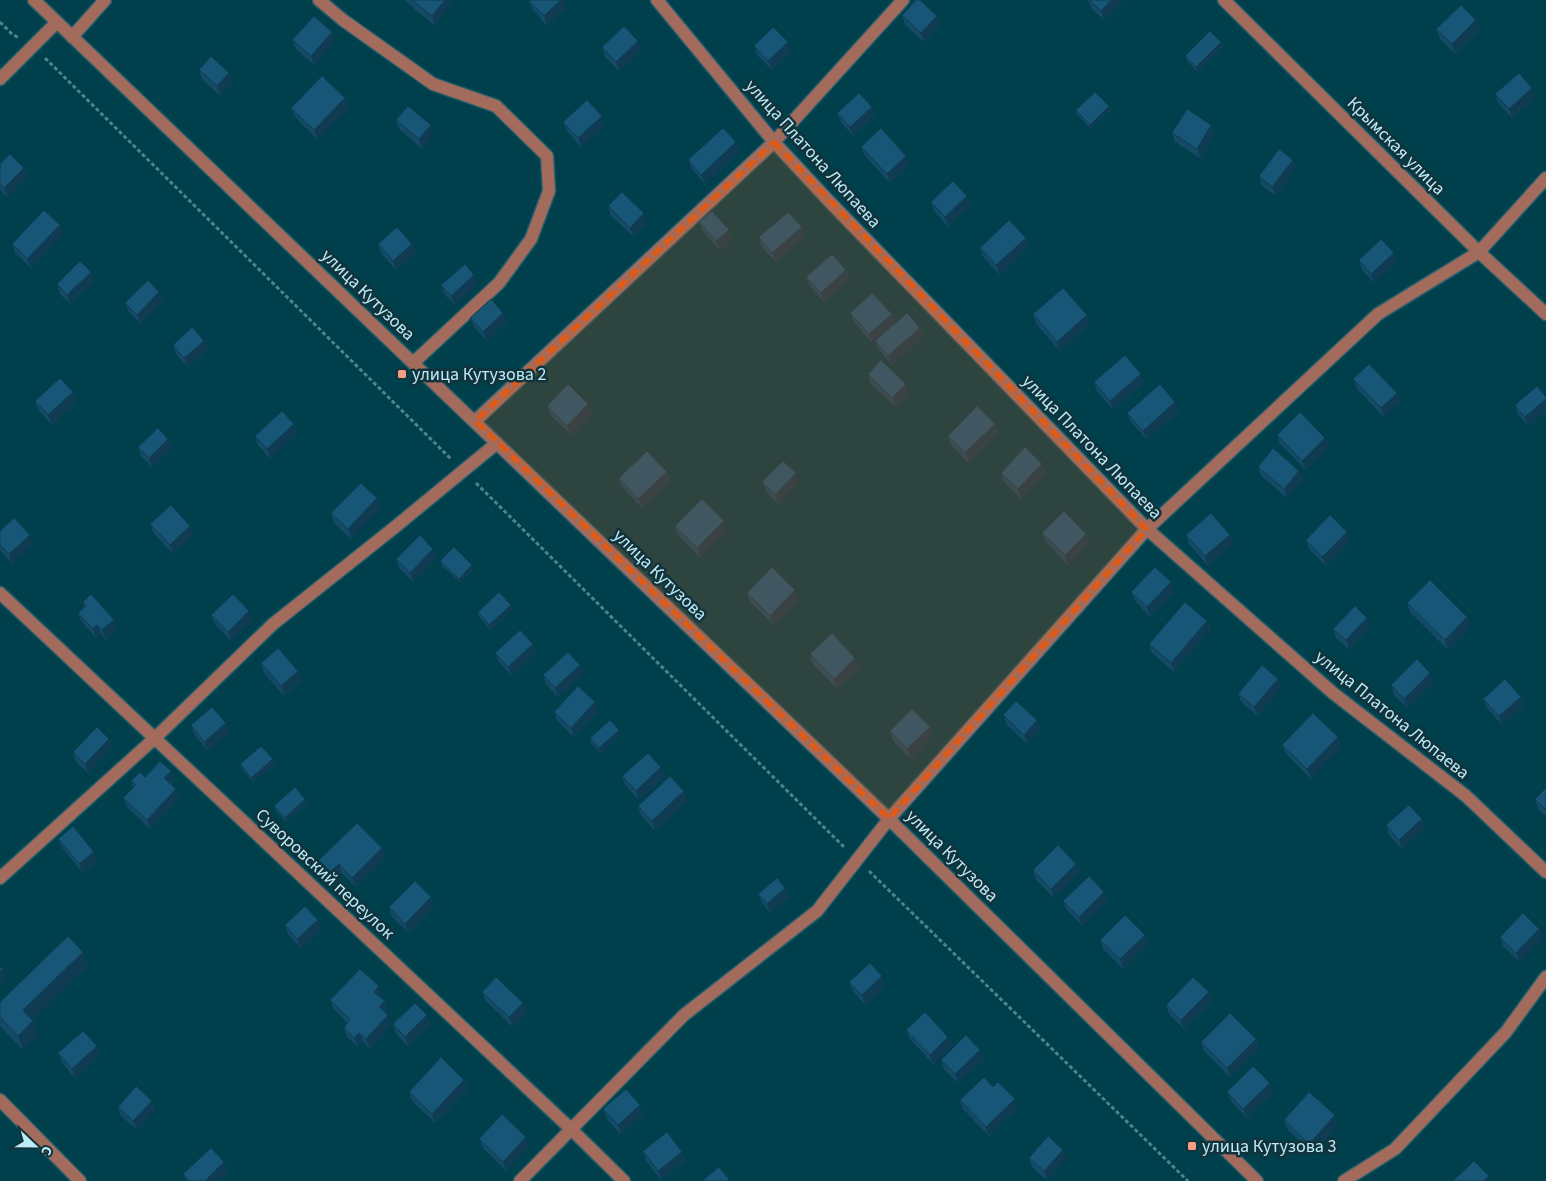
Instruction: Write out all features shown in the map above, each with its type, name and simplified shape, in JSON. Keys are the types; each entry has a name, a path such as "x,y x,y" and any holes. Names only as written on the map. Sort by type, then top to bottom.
{"street":[{"name":"улица Кутузова","path":"34,0 889,819 1257,1181"},
{"path":"72,36 105,0"},
{"path":"319,0 343,20 433,84 496,106 547,156 549,191 531,239 499,283 413,363"},
{"name":"улица Платона Люпаева","path":"657,0 774,142 1146,529 1333,693 1466,796 1546,872"},
{"path":"475,421 774,142 903,0"},
{"name":"Крымская улица","path":"1224,0 1479,252 1546,314"},
{"path":"0,79 57,22"},
{"path":"520,1181 684,1015 817,911 889,819 1146,529 1378,314 1479,252 1546,178"},
{"path":"0,878 155,738 273,624 497,443"},
{"name":"Суворовский переулок","path":"0,593 624,1181"},
{"path":"1344,1181 1395,1149 1506,1032 1546,977"},
{"path":"0,1100 80,1181"}],"path":[{"path":"0,22 12,34 33,46 857,860 1188,1181"}],"highlighted area":[{"path":"774,142 1147,529 889,819 475,421"}],"building":[{"path":"412,0 445,0 432,16"},
{"path":"530,0 561,0 544,16"},
{"path":"916,0 920,0 937,16 921,33 902,15"},
{"path":"1089,0 1111,0 1101,11"},
{"path":"1461,5 1476,20 1452,44 1436,29"},
{"path":"314,16 332,32 311,56 292,40"},
{"path":"624,26 638,41 616,62 602,47"},
{"path":"773,27 788,42 768,61 754,46"},
{"path":"1210,31 1221,42 1196,67 1185,56"},
{"path":"211,56 229,73 217,86 199,70"},
{"path":"1519,73 1532,88 1509,109 1495,94"},
{"path":"322,76 345,98 314,130 291,108"},
{"path":"1095,92 1109,106 1090,125 1076,110"},
{"path":"859,93 872,107 850,127 837,113"},
{"path":"587,100 602,116 578,138 563,122"},
{"path":"408,106 431,125 419,139 396,120"},
{"path":"1187,109 1211,125 1197,149 1172,133"},
{"path":"723,128 736,142 701,175 688,160"},
{"path":"881,128 906,156 887,174 861,147"},
{"path":"1279,149 1293,160 1272,187 1259,176"},
{"path":"10,154 24,168 4,188 0,184 0,164"},
{"path":"953,181 967,196 945,217 931,202"},
{"path":"622,192 644,213 630,228 608,206"},
{"path":"44,210 60,225 27,259 12,244"},
{"path":"712,211 729,230 716,241 699,222"},
{"path":"788,212 802,227 772,253 759,237"},
{"path":"1009,220 1026,238 996,265 980,248"},
{"path":"397,227 412,244 393,261 378,244"},
{"path":"1381,239 1394,253 1371,274 1359,260"},
{"path":"832,254 846,270 821,293 806,277"},
{"path":"80,261 91,272 67,295 57,284"},
{"path":"465,264 474,275 451,296 441,285"},
{"path":"148,280 159,292 137,315 125,303"},
{"path":"1063,288 1087,315 1057,342 1033,314"},
{"path":"872,293 892,314 869,334 850,313"},
{"path":"491,299 503,313 483,332 470,318"},
{"path":"907,313 920,328 888,356 875,341"},
{"path":"192,327 204,341 184,358 173,345"},
{"path":"1125,355 1141,374 1110,401 1094,382"},
{"path":"881,360 906,384 892,398 868,374"},
{"path":"1369,364 1397,393 1381,408 1353,379"},
{"path":"60,378 73,392 48,415 35,401"},
{"path":"568,384 588,404 567,426 547,406"},
{"path":"1160,384 1175,402 1143,431 1127,413"},
{"path":"1537,386 1546,399 1525,417 1515,405"},
{"path":"977,406 995,424 965,453 948,436"},
{"path":"282,411 294,424 267,449 255,436"},
{"path":"1300,412 1325,438 1302,461 1277,435"},
{"path":"158,428 168,439 149,458 138,447"},
{"path":"1025,447 1042,464 1018,489 1001,473"},
{"path":"1273,448 1299,471 1284,489 1258,467"},
{"path":"647,451 667,472 638,499 619,478"},
{"path":"783,461 796,473 775,495 762,482"},
{"path":"361,483 377,498 348,529 331,513"},
{"path":"702,499 724,521 697,548 675,526"},
{"path":"171,505 190,526 170,545 150,524"},
{"path":"1064,511 1086,534 1065,555 1042,533"},
{"path":"1211,513 1230,535 1205,556 1186,535"},
{"path":"1330,515 1347,532 1322,557 1306,540"},
{"path":"14,518 30,535 9,554 0,545 0,531"},
{"path":"420,535 433,549 410,573 396,559"},
{"path":"454,547 472,565 459,579 440,561"},
{"path":"772,567 795,590 770,616 747,593"},
{"path":"1155,567 1171,582 1147,607 1131,592"},
{"path":"1430,580 1467,617 1445,640 1407,603"},
{"path":"499,592 511,605 489,625 478,612"},
{"path":"91,594 114,620 102,630 97,625 93,629 78,613 86,606 83,602"},
{"path":"233,594 249,611 228,632 211,615"},
{"path":"1185,602 1207,621 1171,663 1149,644"},
{"path":"1355,606 1367,618 1346,640 1333,629"},
{"path":"520,630 533,644 508,667 495,653"},
{"path":"832,633 855,658 834,679 810,654"},
{"path":"278,648 298,671 281,686 261,663"},
{"path":"568,652 580,665 555,688 543,675"},
{"path":"1417,659 1430,673 1404,699 1391,685"},
{"path":"1262,665 1278,679 1254,707 1238,694"},
{"path":"1505,679 1521,697 1499,716 1483,699"},
{"path":"578,686 595,702 571,728 554,712"},
{"path":"1016,701 1037,720 1024,735 1003,715"},
{"path":"212,707 226,723 204,742 191,725"},
{"path":"912,709 930,727 907,749 890,731"},
{"path":"1313,713 1338,737 1307,769 1282,745"},
{"path":"610,720 619,730 599,748 590,738"},
{"path":"97,727 109,739 85,764 73,752"},
{"path":"261,746 273,759 251,778 240,764"},
{"path":"648,753 661,767 636,791 622,776"},
{"path":"160,761 171,771 164,778 176,789 147,820 123,798 136,785 131,781 140,772 145,777"},
{"path":"670,776 684,791 652,821 638,806"},
{"path":"295,787 305,799 285,818 274,806"},
{"path":"1546,788 1546,810 1535,799"},
{"path":"1409,805 1422,819 1399,840 1386,825"},
{"path":"357,823 382,848 352,878 339,864 330,872 319,860"},
{"path":"73,826 94,852 79,864 58,839"},
{"path":"1058,845 1076,864 1051,889 1033,870"},
{"path":"1089,876 1104,892 1079,917 1063,901"},
{"path":"777,878 785,888 767,904 758,894"},
{"path":"415,881 431,897 405,924 389,907"},
{"path":"305,906 318,920 297,939 285,925"},
{"path":"1523,913 1539,929 1516,953 1500,937"},
{"path":"1125,915 1145,935 1120,959 1100,940"},
{"path":"68,936 83,952 23,1010 33,1021 18,1036 0,1017 0,1002"},
{"path":"870,963 882,976 862,995 849,982"},
{"path":"360,969 379,986 374,992 385,1001 379,1007 388,1015 366,1039 359,1033 354,1038 344,1028 350,1019 330,1000"},
{"path":"496,977 523,1003 509,1017 482,992"},
{"path":"1193,977 1209,992 1181,1020 1166,1005"},
{"path":"415,1003 427,1015 405,1037 393,1024"},
{"path":"925,1012 948,1037 930,1055 906,1030"},
{"path":"1230,1013 1256,1039 1227,1068 1201,1042"},
{"path":"83,1031 97,1046 72,1069 58,1053"},
{"path":"966,1035 980,1050 955,1074 941,1060"},
{"path":"441,1057 464,1080 432,1114 409,1092"},
{"path":"1253,1066 1270,1083 1243,1109 1227,1092"},
{"path":"984,1077 993,1087 998,1082 1015,1099 986,1127 960,1100"},
{"path":"136,1086 152,1101 133,1121 118,1107"},
{"path":"626,1089 640,1105 618,1125 603,1109"},
{"path":"1309,1092 1335,1115 1309,1144 1284,1120"},
{"path":"502,1114 526,1137 503,1162 479,1139"},
{"path":"667,1132 682,1152 658,1171 643,1151"},
{"path":"1048,1136 1063,1150 1044,1171 1029,1158"},
{"path":"211,1148 224,1162 205,1181 190,1181 183,1174"},
{"path":"1474,1161 1489,1176 1483,1181 1453,1181"},
{"path":"719,1167 729,1179 727,1181 702,1181"}],"place":[{"name":"улица Кутузова 2","path":"402,374"},
{"name":"улица Кутузова 3","path":"1192,1146"}]}
